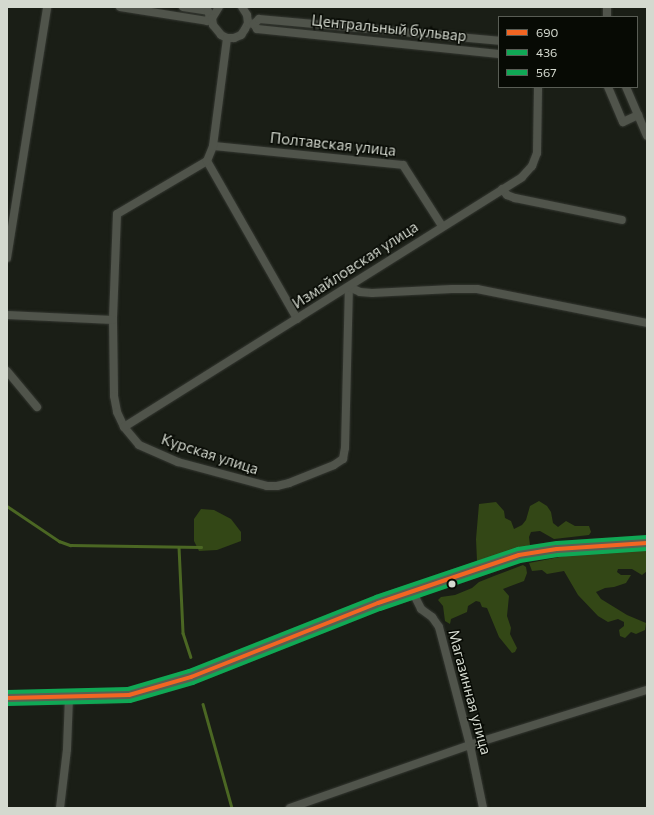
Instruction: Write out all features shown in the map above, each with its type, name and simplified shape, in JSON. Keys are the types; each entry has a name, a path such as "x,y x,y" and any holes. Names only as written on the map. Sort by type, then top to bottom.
{"main road":[{"path":"7,698 70,698 129,695 168,685 296,634 412,591 519,555 557,549 647,543"}],"street":[{"path":"7,258 47,7"},
{"path":"120,7 207,21 219,7"},
{"path":"183,7 208,11 216,31 227,38 213,146 207,160 297,319"},
{"path":"242,7 251,23"},
{"name":"Центральный бульвар","path":"227,38 241,35 251,23 259,18 498,41"},
{"name":"Центральный бульвар","path":"251,23 258,29 498,54"},
{"name":"Измайловская улица","path":"124,427 349,287 522,176 532,166 537,153 538,88"},
{"path":"608,88 623,122 638,115"},
{"path":"626,88 647,136"},
{"name":"Полтавская улица","path":"213,146 403,165 442,226"},
{"name":"Курская улица","path":"207,160 117,214 113,320 114,396 116,412 124,427 138,445 178,462 267,486 277,486 289,483 334,465 343,459 346,448 349,287"},
{"path":"502,188 507,195 515,198 622,220"},
{"path":"349,287 360,292 372,293 476,289 647,323"},
{"path":"7,315 113,320"},
{"path":"7,371 37,407"},
{"name":"Магазинная улица","path":"412,591 421,609 432,617 439,627 470,744 483,808"},
{"path":"290,808 470,744 647,690"},
{"path":"60,808 67,748 70,698"}],"green space":[{"path":"539,501 547,506 551,512 553,523 558,527 566,521 575,526 589,526 591,532 589,535 554,539 540,531 531,532 529,537 530,545 477,561 476,539 479,504 496,502 504,511 505,518 511,521 514,529 522,525 526,520 530,506"},
{"path":"201,509 214,510 231,519 241,532 241,541 217,550 199,551 194,541 194,519"},
{"path":"647,550 647,571 642,575 632,569 618,569 617,572 621,575 631,575 626,583 605,588 596,592 601,599 627,615 646,623 645,630 636,634 631,632 625,638 620,636 619,630 624,626 624,622 618,619 608,622 598,616 578,595 564,571 547,574 542,570 532,571 529,563 575,554"},
{"path":"523,565 526,567 527,573 524,581 503,589 509,596 507,616 511,628 510,634 517,648 515,652 512,653 499,637 487,608 482,607 480,602 476,601 468,606 467,612 451,619 450,624 445,621 443,606 438,600 441,597 455,595 472,588 479,582"}],"waterway":[{"path":"7,506 59,541 70,545 201,547"},
{"path":"179,547 183,633 191,657"},
{"path":"203,704 232,808"}],"transit line":[{"name":"567","path":"7,692 128,689 189,671 376,597 518,549 557,543 647,537"},
{"name":"690","path":"7,698 129,695 191,677 378,603 519,555 557,549 647,543"},
{"name":"436","path":"7,704 130,701 193,683 380,609 520,561 558,555 647,549"}]}
